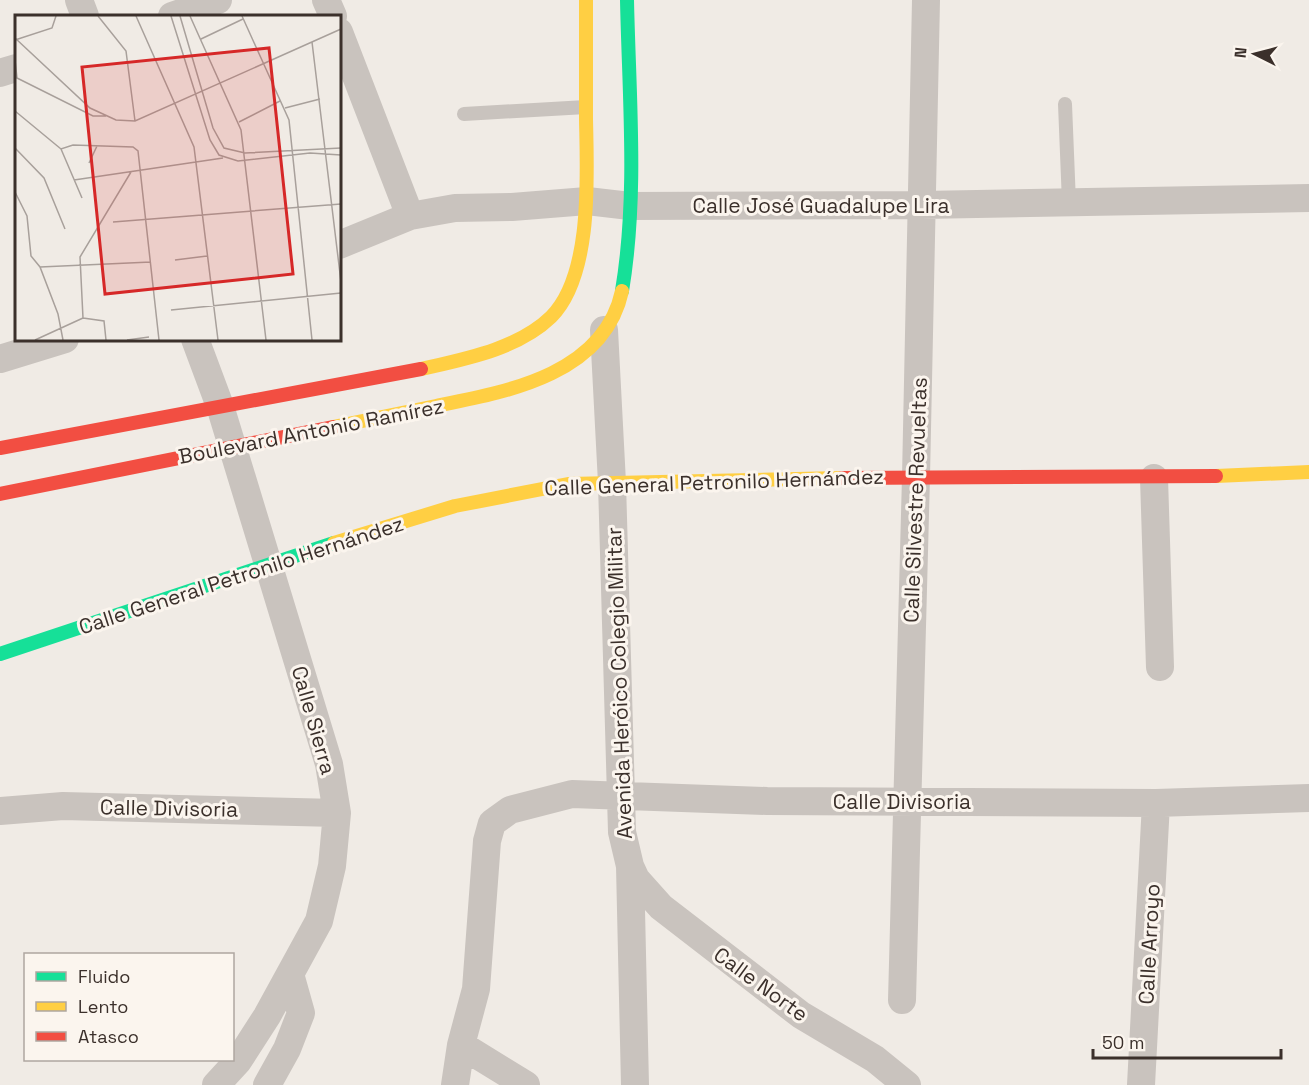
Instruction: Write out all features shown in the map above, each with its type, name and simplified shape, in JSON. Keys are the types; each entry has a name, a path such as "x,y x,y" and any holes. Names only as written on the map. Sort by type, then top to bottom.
{"main road":[{"path":"586,0 587,201"},
{"path":"604,330 615,313 621,292 630,206 627,0"},
{"name":"Boulevard Antonio Ramírez","path":"0,448 295,394 428,366 513,342 549,318 560,307 576,267 587,201"},
{"name":"Boulevard Antonio Ramírez","path":"0,494 510,390 553,375 575,361 604,330"},
{"name":"Calle General Petronilo Hernández","path":"0,654 427,514 524,489 568,484 612,483 916,477 1154,478 1309,472"}],"street":[{"path":"79,0 85,15"},
{"path":"175,15 218,0"},
{"path":"326,0 333,15"},
{"name":"Calle Silvestre Revueltas","path":"902,1000 926,0"},
{"path":"340,35 410,216"},
{"path":"0,73 15,68"},
{"name":"Calle José Guadalupe Lira","path":"340,245 410,216 455,208 512,207 587,201 630,206 922,205 1309,198"},
{"name":"Avenida Heróico Colegio Militar","path":"604,330 612,483 622,832 630,866"},
{"path":"0,359 61,340"},
{"name":"Calle Sierra","path":"195,340 220,406 329,764 337,813 332,866 319,921 238,1061 216,1085"},
{"path":"1154,478 1160,667"},
{"name":"Calle Divisoria","path":"461,1045 476,989 485,853 489,831 499,816 510,810 548,798 572,794 767,801 1156,803 1309,798"},
{"name":"Calle Arroyo","path":"1141,1085 1156,803"},
{"name":"Calle Divisoria","path":"0,811 63,806 337,813"},
{"path":"630,866 635,1085"},
{"name":"Calle Norte","path":"630,866 646,891 695,936 801,1015 875,1059 907,1085"},
{"path":"267,1085 287,1049 301,1013 290,974"},
{"path":"455,1085 461,1045 526,1085"}],"lane":[{"path":"1065,104 1069,202"},
{"path":"464,114 586,107"}],"traffic: fast":[{"path":"622,291 630,219 631,182 627,0"},
{"path":"0,654 334,543"}],"traffic: slow":[{"path":"421,369 507,345 538,328 551,317 565,299 581,250 585,223 586,0"},
{"path":"333,427 492,394 548,375 574,361 595,342 612,319 622,291"},
{"path":"1216,476 1309,472"},
{"path":"334,543 455,506 568,484 842,478"}],"traffic: jam":[{"path":"0,448 421,369"},
{"path":"0,494 333,427"},
{"path":"842,478 1216,476"}]}
